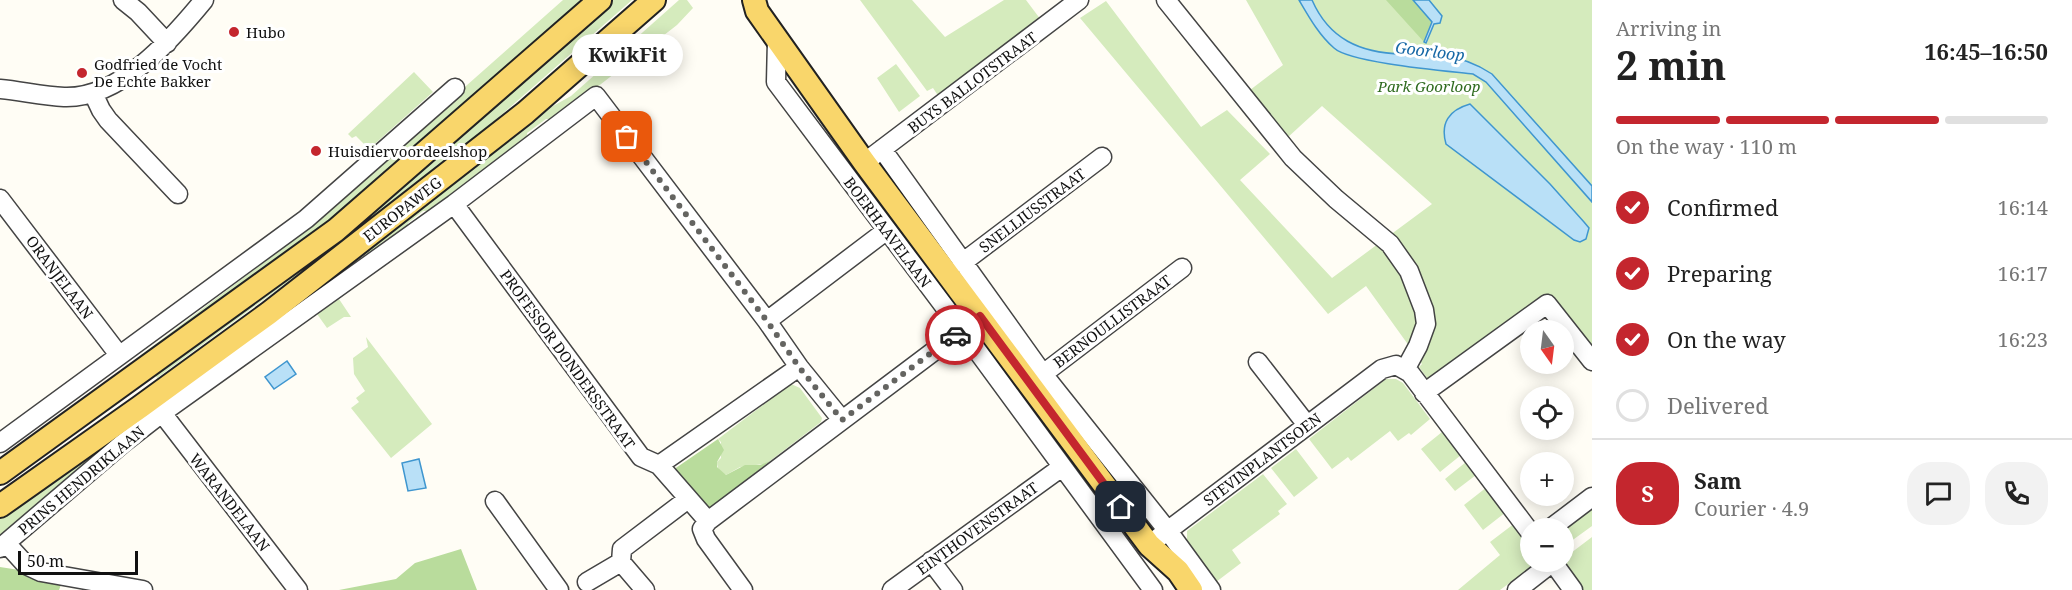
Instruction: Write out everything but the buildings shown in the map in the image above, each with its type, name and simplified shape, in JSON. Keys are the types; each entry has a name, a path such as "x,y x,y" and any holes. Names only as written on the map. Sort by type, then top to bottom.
{"main road":[{"name":"EUROPAWEG","path":"0,473 336,230 600,0"},
{"name":"EUROPAWEG","path":"151,410 269,313 525,113 654,0"},
{"name":"BOERHAAVELAAN","path":"735,0 755,6 777,40 873,156 987,311 1149,545 1162,574 1173,590"},
{"path":"0,506 151,410"},
{"name":"BOERHAAVELAAN","path":"1149,545 1178,572 1191,590"}],"street":[{"path":"123,0 138,12 167,43"},
{"path":"0,89 66,97 93,93 143,65 167,43 204,0"},
{"name":"BUYS BALLOTSTRAAT","path":"873,156 1079,0"},
{"path":"1166,0 1293,158 1336,199 1390,244 1409,271 1424,310 1426,324 1418,346 1400,368 1410,373 1520,519"},
{"name":"BOERHAAVELAAN","path":"777,40 776,82 1153,590"},
{"path":"0,443 306,219 455,88"},
{"path":"93,93 100,110 108,120 178,194"},
{"name":"EUROPAWEG","path":"151,410 454,204 596,96 767,321"},
{"name":"BOERHAAVELAAN","path":"873,156 962,263 987,311 1043,374 1168,531 1211,590"},
{"name":"SNELLIUSSTRAAT","path":"962,263 1102,157"},
{"name":"ORANJELAAN","path":"0,199 119,356"},
{"name":"PROFESSOR DONDERSSTRAAT","path":"454,204 641,457 659,465 708,521"},
{"path":"842,420 799,367 767,321 887,230"},
{"name":"BERNOULLISTRAAT","path":"1043,374 1182,268"},
{"path":"1424,393 1546,304 1592,361"},
{"path":"743,590 706,539 702,529 708,521 987,311"},
{"path":"1258,362 1307,425"},
{"path":"659,465 799,367"},
{"name":"STEVINPLANTSOEN","path":"1130,559 1382,369 1400,368"},
{"name":"PRINS HENDRIKLAAN","path":"3,545 122,444 151,410"},
{"name":"WARANDELAAN","path":"151,410 298,590"},
{"name":"EINTHOVENSTRAAT","path":"892,590 1062,467"},
{"path":"1564,518 1592,497"},
{"path":"645,590 621,562 622,549 688,499"},
{"path":"495,501 559,590"},
{"path":"3,545 26,565 41,572 143,590"},
{"path":"931,561 953,590"},
{"path":"587,582 621,562"},
{"path":"1517,590 1540,572"},
{"path":"1560,572 1573,590"}],"green space":[{"path":"563,0 585,0 360,197 272,265 143,358 141,355 283,248"},
{"path":"610,0 632,0 433,175 157,378 154,373"},
{"path":"679,0 687,0 693,8 677,25 556,119 546,119 527,133 528,140 435,211 423,211 408,223 407,231 381,243 380,251 375,255 366,254 348,267 344,278 156,412 537,115 571,96"},
{"path":"860,0 912,0 945,37 1004,0 1026,0 1041,20 939,97 933,88 927,91"},
{"name":"Park Goorloop","path":"1246,0 1592,0 1592,346 1555,298 1546,297 1430,382 1419,367 1422,364 1366,286 1328,314 1080,18 1106,1 1201,127 1227,110 1270,154 1240,180 1332,278 1432,204 1322,106 1287,138 1250,90 1283,65"},
{"path":"1386,0 1413,0 1432,22 1424,42"},
{"path":"896,64 920,96 899,112 877,78"},
{"path":"414,72 433,92 369,149 356,136 352,138 348,134"},
{"path":"339,299 351,317 344,317 327,328 317,314"},
{"path":"366,337 432,424 391,458 351,408 359,402 356,398 365,391 354,374 353,358 368,347"},
{"path":"1386,379 1396,379 1403,383 1430,419 1411,435 1409,433 1398,441 1390,431 1351,461 1348,457 1332,469 1309,439"},
{"path":"791,384 800,388 822,418 821,422 770,461 740,467 726,475 722,473 717,464 721,458 721,442 718,439"},
{"path":"138,414 144,421 26,513 26,522 0,543 0,514"},
{"path":"1442,432 1461,455 1440,472 1421,449"},
{"path":"718,439 724,450 717,462 717,467 726,475 745,465 760,465 770,461 704,514 670,472"},
{"path":"1296,449 1318,478 1294,497 1271,468"},
{"path":"1466,462 1476,475 1455,491 1445,479"},
{"path":"1263,474 1287,504 1278,511 1280,514 1232,550 1241,563 1216,582 1187,542 1187,531"},
{"path":"1487,487 1506,512 1483,530 1464,505"},
{"path":"1592,504 1592,526 1574,539 1574,519"},
{"path":"1515,523 1520,529 1520,572 1524,572 1500,590 1458,590 1500,555 1490,542"},
{"path":"1592,537 1592,590 1581,590 1571,572 1574,572 1574,551"},
{"path":"461,549 477,590 339,590 396,579 415,563"},
{"path":"0,567 64,577 59,590 0,590"}],"water":[{"path":"1299,0 1312,0 1327,25 1337,34 1360,47 1387,53 1434,54 1453,57 1492,74 1592,186 1592,202 1486,82 1473,74 1400,66 1344,53 1334,48 1324,37"},
{"path":"1413,0 1429,0 1442,16 1440,23 1434,24 1426,43 1424,42 1432,22"},
{"path":"1470,104 1550,184 1584,222 1589,228 1586,239 1580,242 1574,240 1446,144 1444,130 1448,118 1457,110"},
{"path":"287,361 296,374 274,389 265,377"},
{"path":"419,459 426,488 408,491 402,463"}],"way so far":[{"path":"627,137 767,321 799,367 842,420 955,335"}],"place":[{"name":"Hubo","path":"234,32"},
{"name":"Godfried de Vocht De Echte Bakker","path":"82,73"},
{"name":"KwikFit","path":"627,137"},
{"name":"Huisdiervoordeelshop","path":"316,151"}],"route":[{"path":"955,335 980,316 1121,507"}],"water label":[{"name":"Goorloop","path":"1430,51"}]}
